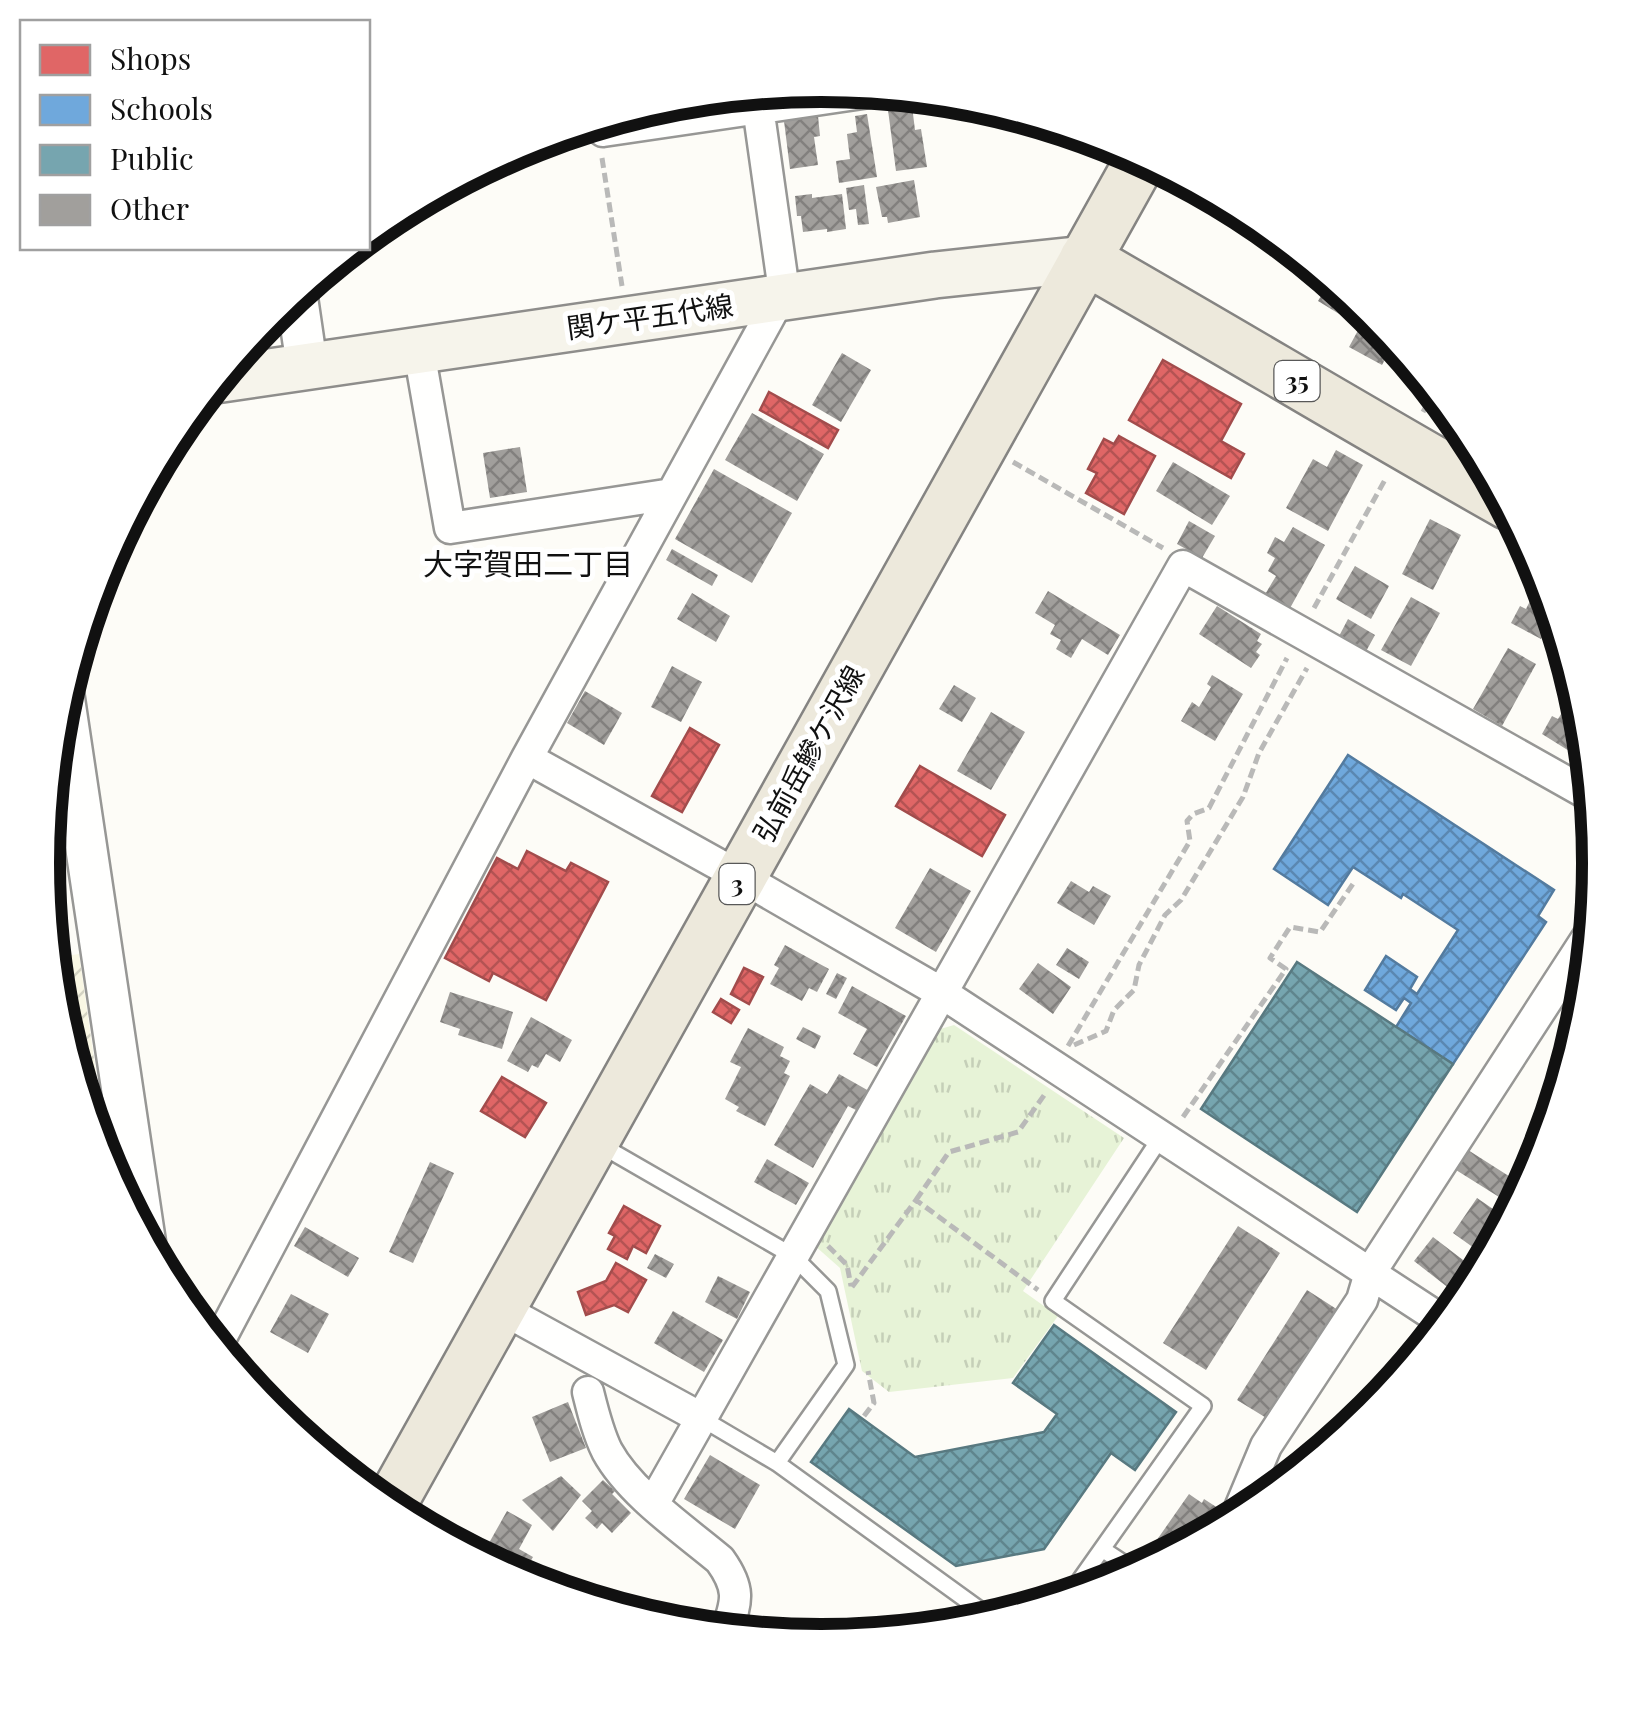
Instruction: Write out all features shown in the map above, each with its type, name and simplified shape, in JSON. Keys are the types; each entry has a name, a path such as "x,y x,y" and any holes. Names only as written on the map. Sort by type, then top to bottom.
{"main road":[{"name":"弘前岳鰺ケ沢線","path":"397,1494 1135,170"},
{"name":"関ケ平五代線","path":"236,377 935,274 1086,259"},
{"name":"35","path":"1086,259 1485,491"}],"street":[{"path":"661,119 796,102"},
{"path":"223,1333 526,758 779,299 782,277 758,108"},
{"path":"298,309 306,366"},
{"path":"419,351 450,528 672,494"},
{"path":"653,1504 1183,566 1577,782"},
{"path":"70,742 139,1200"},
{"path":"526,758 942,993 1433,1315"},
{"path":"1246,1493 1266,1446 1362,1300 1370,1273 1576,955"},
{"path":"500,1308 701,1418"},
{"path":"588,1392 608,1453 630,1482 720,1560 731,1575 737,1596 730,1618"}],"lane":[{"path":"1082,1577 1204,1406 1052,1300 1164,1138"},
{"path":"594,1141 793,1256 828,1291 846,1365 777,1463"},
{"path":"701,1418 777,1463 977,1607"},
{"path":"1102,1549 1121,1562"}],"path":[{"path":"602,134 600,147 624,300"},
{"path":"1310,638 1209,808 1193,814 1188,821 1190,841 1066,1048 1106,1031 1114,1010 1134,990 1138,965 1165,915 1181,900 1244,796 1310,638 1428,403"},
{"path":"1006,458 1173,554 1183,566"},
{"path":"1164,1138 1286,968 1270,958 1290,926 1320,932 1356,881"},
{"path":"852,1287 949,1152 1018,1132 1053,1084"},
{"path":"916,1200 1052,1300"}],"shaded area":[{"path":"79,954 101,1111 75,1011 66,956"}],"green space":[{"path":"954,1025 1124,1138 1023,1291 1058,1316 1013,1378 889,1392 862,1371 840,1268 814,1245 937,1030"}],"building: Shops":[{"path":"1163,360 1241,404 1221,441 1244,454 1231,478 1129,420"},
{"path":"769,392 838,430 828,448 760,410"},
{"path":"1119,436 1155,456 1124,514 1086,493 1097,473 1088,469 1104,439 1114,444"},
{"path":"690,728 719,745 682,812 652,796"},
{"path":"920,766 1005,815 982,856 896,806"},
{"path":"527,851 566,871 571,863 608,882 546,1000 493,973 489,981 445,958 497,858 518,869"},
{"path":"744,968 763,977 749,1004 731,994"},
{"path":"721,999 739,1010 731,1023 713,1012"},
{"path":"502,1077 546,1103 525,1137 481,1111"},
{"path":"624,1206 660,1226 646,1253 633,1246 627,1259 608,1249 615,1236 609,1233"},
{"path":"616,1263 646,1280 628,1312 614,1305 586,1315 578,1292 606,1281"}],"building: Schools":[{"path":"1348,755 1554,890 1538,916 1546,922 1453,1064 1396,1027 1411,1003 1404,998 1396,1010 1365,990 1386,956 1417,977 1410,989 1417,994 1458,930 1353,867 1328,905 1274,869"}],"building: Public":[{"path":"1297,962 1453,1064 1357,1212 1201,1109"},
{"path":"1054,1325 1176,1412 1135,1470 1111,1453 1044,1549 956,1566 811,1462 849,1409 915,1457 1044,1432 1057,1414 1013,1383"}],"building: Other":[{"path":"912,107 915,130 921,129 927,167 896,171 888,110"},
{"path":"867,114 877,177 839,183 836,161 850,159 847,134 857,132 855,116"},
{"path":"818,116 820,136 814,137 818,165 790,169 784,121"},
{"path":"914,180 920,217 888,223 887,217 882,217 876,187"},
{"path":"864,185 869,224 858,225 856,209 849,210 846,188"},
{"path":"812,194 812,198 842,194 846,229 803,232 795,196"},
{"path":"1324,291 1351,317 1349,320 1318,301"},
{"path":"1361,326 1387,355 1382,365 1349,347"},
{"path":"842,353 871,370 841,422 812,405"},
{"path":"752,413 824,454 797,501 725,460"},
{"path":"520,447 527,492 490,498 483,453"},
{"path":"1336,450 1363,465 1328,531 1286,508 1313,459 1327,467"},
{"path":"1173,462 1230,496 1212,525 1156,491"},
{"path":"714,469 792,513 752,583 675,539"},
{"path":"1430,519 1461,535 1433,590 1402,574"},
{"path":"1189,521 1215,536 1202,558 1177,544"},
{"path":"1293,527 1325,545 1289,610 1264,596 1276,576 1268,571 1275,558 1267,553 1275,537 1284,542"},
{"path":"672,549 718,575 712,586 666,560"},
{"path":"1355,566 1389,586 1371,619 1336,599"},
{"path":"1048,591 1120,635 1108,655 1082,639 1071,658 1056,649 1061,640 1050,634 1055,625 1035,613"},
{"path":"692,593 730,616 716,642 677,619"},
{"path":"1533,595 1546,630 1541,639 1511,623 1520,606 1526,609"},
{"path":"1411,597 1440,613 1411,666 1381,650"},
{"path":"1217,606 1261,634 1257,641 1262,644 1256,652 1260,655 1251,668 1199,634"},
{"path":"1348,619 1375,635 1364,655 1337,640"},
{"path":"1508,648 1536,664 1502,726 1473,709"},
{"path":"672,666 702,682 681,722 651,707"},
{"path":"1212,675 1243,694 1215,741 1181,721 1192,702 1199,707 1211,687 1207,684"},
{"path":"954,685 976,698 962,722 939,709"},
{"path":"585,691 622,713 604,745 567,723"},
{"path":"1565,707 1573,754 1542,734 1552,716 1558,719"},
{"path":"991,712 1025,732 991,790 957,771"},
{"path":"930,868 971,891 936,952 895,928"},
{"path":"1071,881 1089,892 1093,886 1111,896 1094,925 1057,903"},
{"path":"785,945 829,969 817,992 809,988 802,1001 770,984 779,968 774,965"},
{"path":"1067,948 1089,962 1079,979 1056,965"},
{"path":"1038,963 1071,987 1053,1014 1019,989"},
{"path":"837,973 847,978 836,999 826,994"},
{"path":"852,986 906,1016 877,1067 853,1054 867,1029 838,1013"},
{"path":"450,992 513,1012 502,1049 458,1035 460,1029 440,1022"},
{"path":"531,1017 572,1040 560,1062 546,1054 538,1068 532,1065 528,1072 507,1061"},
{"path":"803,1027 821,1036 815,1049 796,1039"},
{"path":"748,1028 784,1047 780,1056 790,1061 784,1073 790,1076 765,1126 736,1111 739,1107 725,1099 741,1067 730,1062"},
{"path":"839,1074 869,1091 858,1111 848,1106 813,1168 774,1145 810,1084 827,1094"},
{"path":"1468,1150 1513,1179 1504,1200 1456,1170"},
{"path":"767,1159 809,1183 796,1205 754,1182"},
{"path":"430,1162 454,1173 413,1263 389,1252"},
{"path":"1477,1198 1497,1212 1476,1249 1453,1233"},
{"path":"1238,1226 1280,1253 1206,1370 1163,1343"},
{"path":"305,1227 359,1258 348,1277 294,1246"},
{"path":"1433,1237 1467,1263 1451,1290 1414,1261"},
{"path":"655,1254 674,1264 666,1278 647,1268"},
{"path":"718,1276 750,1292 737,1319 705,1302"},
{"path":"1307,1290 1338,1310 1268,1419 1237,1400"},
{"path":"291,1294 329,1314 308,1353 270,1332"},
{"path":"673,1311 723,1340 704,1372 654,1343"},
{"path":"568,1402 586,1448 550,1462 532,1417"},
{"path":"710,1455 760,1485 735,1529 684,1499"},
{"path":"561,1476 581,1495 553,1531 522,1500"},
{"path":"603,1480 631,1513 612,1533 602,1523 597,1529 585,1518 592,1511 582,1501"},
{"path":"1189,1494 1221,1510 1158,1545 1154,1544"},
{"path":"507,1511 532,1525 519,1549 533,1557 528,1565 487,1546"}],"district":[{"name":"大字賀田二丁目","path":"528,565"}]}
